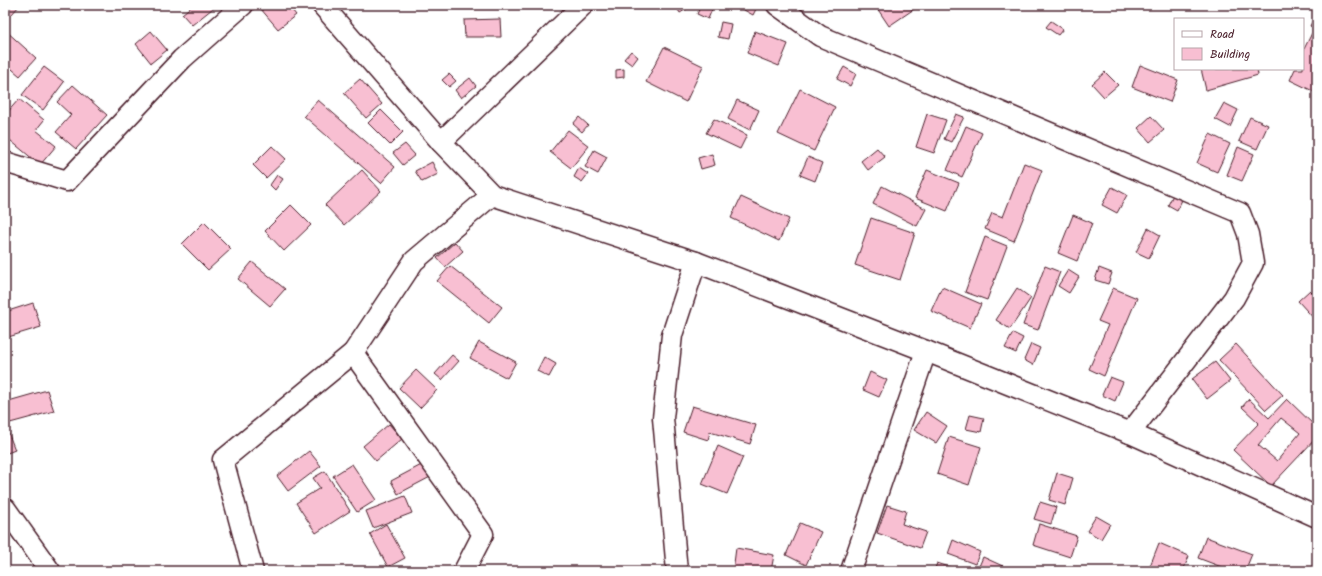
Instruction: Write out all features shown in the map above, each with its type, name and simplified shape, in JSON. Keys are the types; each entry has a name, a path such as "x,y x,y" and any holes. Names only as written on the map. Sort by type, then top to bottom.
{"street":[{"path":"5,162 67,181 182,59 243,5"},
{"path":"322,5 441,142 492,195 696,262 926,351 1130,433 1317,517"},
{"path":"441,142 583,5"},
{"path":"777,5 820,36 1240,213 1248,234 1253,263 1234,298 1130,433"},
{"path":"253,571 223,460 353,353 414,261 492,195"},
{"path":"677,571 663,418 672,335 696,262"},
{"path":"851,571 926,351"},
{"path":"353,353 483,534 464,571"},
{"path":"5,508 50,571"}],"building":[{"path":"5,5 20,5 11,15 5,11"},
{"path":"193,5 217,5 192,25 182,14"},
{"path":"264,5 288,5 296,15 278,29 260,8"},
{"path":"675,5 689,5 690,7 680,13"},
{"path":"701,5 709,5 713,7 708,19 697,14"},
{"path":"735,5 758,5 753,15"},
{"path":"875,5 920,5 889,26"},
{"path":"1317,12 1317,29 1310,26"},
{"path":"500,19 501,37 465,37 464,20"},
{"path":"1051,21 1063,29 1058,35 1046,27"},
{"path":"721,22 731,24 728,39 718,37"},
{"path":"5,30 36,58 20,76 5,63"},
{"path":"151,31 167,50 151,63 136,44"},
{"path":"755,31 788,44 779,66 747,53"},
{"path":"1312,33 1317,35 1317,93 1290,80 1295,70 1304,70 1304,49"},
{"path":"664,47 703,66 686,102 646,82"},
{"path":"631,51 638,57 632,65 624,59"},
{"path":"1140,65 1178,80 1170,102 1132,87"},
{"path":"44,67 64,82 43,110 22,95"},
{"path":"844,67 856,74 850,86 837,79"},
{"path":"624,69 624,77 616,78 616,70"},
{"path":"1201,70 1257,70 1258,75 1206,90"},
{"path":"1105,72 1118,85 1104,97 1092,84"},
{"path":"449,74 456,81 449,87 442,80"},
{"path":"470,78 476,86 461,98 455,90"},
{"path":"360,79 382,104 366,118 344,93"},
{"path":"73,85 107,115 76,149 56,132 71,115 57,102"},
{"path":"800,89 835,107 814,151 778,134"},
{"path":"19,99 44,120 36,130 56,146 40,165 5,136 5,115"},
{"path":"318,100 395,167 381,183 304,116"},
{"path":"737,100 759,110 750,130 728,119"},
{"path":"1224,103 1238,110 1230,127 1215,119"},
{"path":"381,110 403,132 390,145 368,123"},
{"path":"927,114 946,120 934,153 916,147"},
{"path":"956,114 964,117 951,142 944,139"},
{"path":"1151,116 1164,130 1150,142 1138,128"},
{"path":"579,117 588,125 582,132 573,124"},
{"path":"1250,117 1268,125 1257,149 1239,141"},
{"path":"714,119 747,135 740,149 706,133"},
{"path":"966,126 982,133 962,177 947,170"},
{"path":"568,130 589,146 571,168 550,152"},
{"path":"1210,134 1230,144 1217,172 1197,163"},
{"path":"405,144 415,155 403,165 393,153"},
{"path":"272,146 286,159 266,178 253,165"},
{"path":"1238,147 1254,154 1242,181 1227,175"},
{"path":"877,148 885,157 868,170 861,161"},
{"path":"594,150 607,157 598,174 585,167"},
{"path":"712,154 715,165 701,169 698,158"},
{"path":"808,157 822,163 815,181 800,175"},
{"path":"432,162 438,174 422,182 415,171"},
{"path":"1024,163 1042,170 1014,241 985,229 992,213 1003,217"},
{"path":"579,168 588,174 582,182 574,177"},
{"path":"362,170 381,191 344,225 325,205"},
{"path":"927,170 959,183 947,211 915,198"},
{"path":"277,175 283,179 275,190 270,185"},
{"path":"882,186 926,209 917,226 873,204"},
{"path":"1112,187 1127,195 1117,213 1102,205"},
{"path":"1173,195 1182,200 1177,210 1168,205"},
{"path":"741,197 789,219 779,241 731,218"},
{"path":"291,205 311,225 284,251 265,231"},
{"path":"1073,215 1092,223 1077,261 1058,253"},
{"path":"871,218 915,233 900,280 855,265"},
{"path":"204,222 231,249 208,270 182,244"},
{"path":"1148,228 1160,235 1149,258 1136,252"},
{"path":"985,237 1007,246 987,300 965,292"},
{"path":"455,242 463,251 445,267 437,258"},
{"path":"252,262 285,289 270,306 238,279"},
{"path":"450,266 502,307 489,323 437,281"},
{"path":"1045,266 1060,272 1038,330 1023,325"},
{"path":"1099,268 1112,273 1108,284 1095,280"},
{"path":"1068,270 1079,277 1069,293 1058,286"},
{"path":"942,287 981,304 970,328 931,311"},
{"path":"1017,288 1031,298 1010,329 996,320"},
{"path":"1113,288 1137,298 1104,376 1089,369 1108,325 1098,321"},
{"path":"1310,290 1317,297 1317,322 1298,301"},
{"path":"33,303 41,327 5,338 5,312"},
{"path":"1013,333 1023,338 1016,353 1005,348"},
{"path":"479,342 516,362 507,378 470,358"},
{"path":"1031,344 1040,348 1033,365 1024,360"},
{"path":"1236,344 1283,395 1266,410 1219,360"},
{"path":"452,355 459,361 442,380 435,374"},
{"path":"544,357 556,364 549,377 537,371"},
{"path":"1215,362 1230,381 1207,399 1192,379"},
{"path":"416,370 437,390 420,408 399,388"},
{"path":"870,372 887,380 879,397 863,390"},
{"path":"1110,377 1123,382 1115,401 1102,395"},
{"path":"47,390 54,411 10,423 5,408 5,402"},
{"path":"1249,399 1269,418 1287,399 1317,428 1317,437 1271,486 1233,450 1259,423 1242,407","holes":["1281,418 1300,433 1277,461 1258,445"]},
{"path":"692,406 756,425 750,444 710,432 708,440 683,432"},
{"path":"926,412 947,426 936,443 914,430"},
{"path":"970,415 984,418 981,432 966,429"},
{"path":"389,424 402,439 376,461 363,446"},
{"path":"6,427 15,450 5,454 5,428"},
{"path":"949,437 981,447 969,485 937,474"},
{"path":"718,446 743,457 727,494 702,484"},
{"path":"309,451 321,466 288,491 277,476"},
{"path":"427,462 434,475 398,494 391,481"},
{"path":"352,464 376,500 357,512 333,476"},
{"path":"325,471 350,511 316,533 296,503 320,488 313,478"},
{"path":"1057,473 1073,478 1065,505 1049,500"},
{"path":"405,496 412,513 373,528 366,511"},
{"path":"1040,502 1056,507 1051,524 1034,519"},
{"path":"887,505 906,511 902,524 926,532 920,548 877,533"},
{"path":"1096,516 1110,524 1101,539 1087,531"},
{"path":"800,523 821,532 806,565 786,555"},
{"path":"386,524 405,558 388,567 370,534"},
{"path":"1039,524 1077,536 1070,557 1033,545"},
{"path":"1206,537 1252,554 1245,571 1232,571 1198,558"},
{"path":"953,540 980,552 975,564 948,554"},
{"path":"1159,543 1189,556 1183,571 1148,571"},
{"path":"736,548 774,555 771,571 733,571"},
{"path":"983,557 1007,568 1006,571 977,571"},
{"path":"937,563 962,571 934,571"}]}
